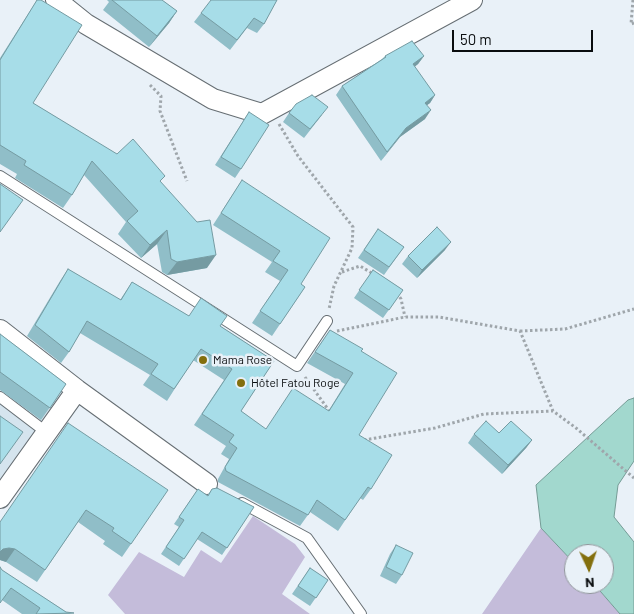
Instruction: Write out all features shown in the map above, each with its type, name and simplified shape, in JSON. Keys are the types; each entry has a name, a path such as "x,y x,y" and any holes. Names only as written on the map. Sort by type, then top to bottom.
{"street":[{"path":"56,0 86,24 213,99 262,114 472,0"},
{"path":"0,330 77,390 211,486"},
{"path":"0,498 77,390"}],"lane":[{"path":"0,176 297,366 327,322"},
{"path":"0,397 46,432"},
{"path":"232,498 307,538 361,614"}],"path":[{"path":"633,0 630,24 634,23"},
{"path":"147,83 161,96 160,111 187,181"},
{"path":"270,110 298,156 353,228 352,248 334,286 327,322 334,332 405,317 439,318 520,331 565,329 634,309"},
{"path":"341,273 360,266 383,280"},
{"path":"396,291 401,299 405,317"},
{"path":"520,331 553,411 576,428 634,478"},
{"path":"297,366 335,419"},
{"path":"361,440 435,428 484,414 553,411"}],"shaded area":[{"path":"0,345 69,395 0,486"},
{"path":"634,398 634,461 618,485 614,517 634,542 634,614 620,614 603,594 614,594 614,544 564,544 564,552 541,528 536,485 628,400"},
{"path":"253,516 295,544 305,557 282,594 310,614 125,614 108,595 139,552 184,577 201,550 221,563"},
{"path":"541,528 564,552 564,594 603,594 620,614 482,614"}],"building":[{"path":"37,0 41,0 82,25 33,103 117,154 133,139 165,176 160,181 197,222 210,220 216,255 177,262 171,259 167,230 150,245 127,221 138,211 92,161 72,195 24,165 26,161 0,145 0,60"},
{"path":"112,0 162,0 177,11 157,36"},
{"path":"211,0 277,0 264,24 254,18 237,40 201,13"},
{"path":"412,41 424,56 413,64 435,95 425,103 431,110 406,128 387,152 342,86 385,56"},
{"path":"312,95 328,107 310,129 289,113 296,104"},
{"path":"249,112 269,125 241,169 221,157"},
{"path":"242,180 330,238 301,284 305,287 280,324 260,311 288,270 273,261 280,251 221,213"},
{"path":"0,184 23,200 0,232"},
{"path":"437,227 451,242 422,270 408,256"},
{"path":"378,229 404,247 389,267 364,250"},
{"path":"68,269 121,300 132,282 189,316 201,298 227,316 220,326 274,361 241,411 266,429 293,388 329,411 353,373 315,352 330,330 363,349 361,351 397,373 359,435 392,455 371,489 368,487 345,520 317,500 308,515 226,471 225,467 237,448 229,442 234,435 202,414 232,369 201,349 174,389 151,374 158,364 87,321 69,352 35,325"},
{"path":"373,270 403,290 389,310 359,290"},
{"path":"0,334 66,384 50,408 0,372"},
{"path":"0,416 23,432 0,464"},
{"path":"486,421 499,433 511,421 532,440 508,465 474,434"},
{"path":"68,423 168,490 131,544 112,531 114,528 86,510 45,570 15,549 3,549 0,552 0,522"},
{"path":"217,488 254,507 227,548 202,532 184,559 166,547 184,520 179,517 198,489 208,496 212,489"},
{"path":"396,545 413,553 402,575 386,567"},
{"path":"0,567 66,612 74,613 36,614 40,608 11,588 0,603"},
{"path":"310,568 328,580 316,598 298,586"}],"place":[{"name":"Mama Rose","path":"203,360"},
{"name":"Hôtel Fatou Roge","path":"241,383"}]}
